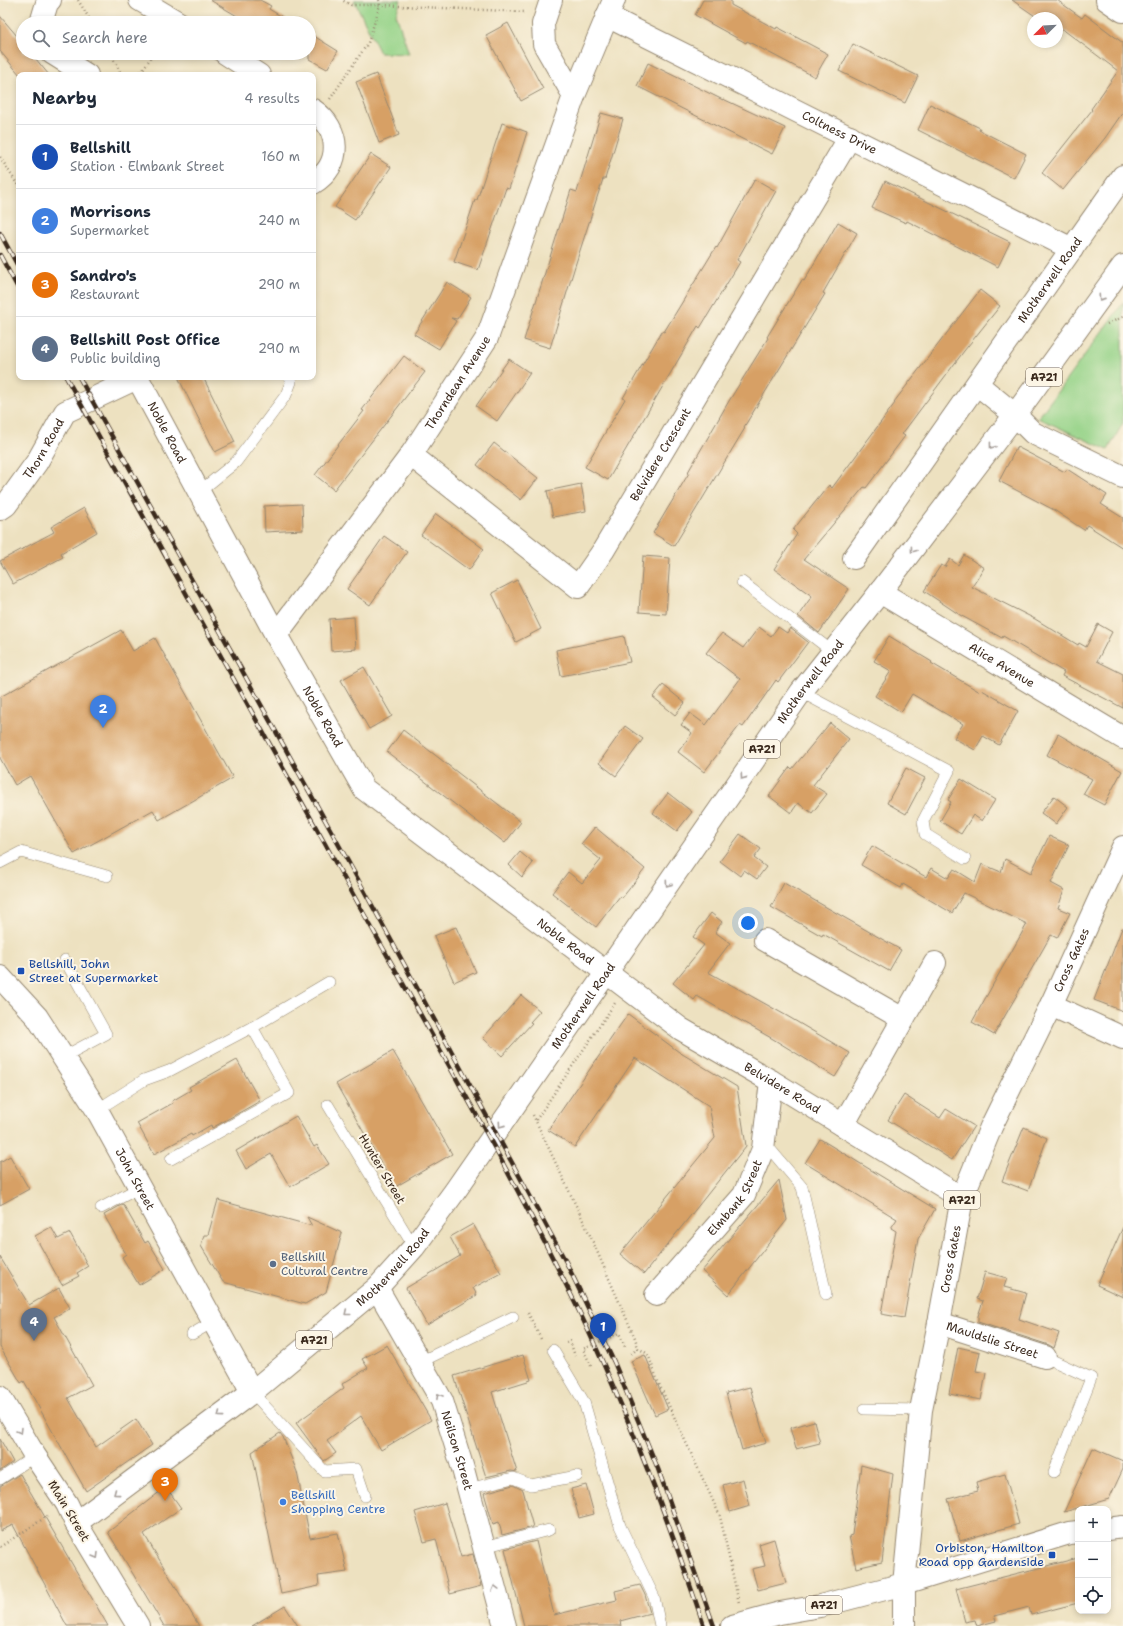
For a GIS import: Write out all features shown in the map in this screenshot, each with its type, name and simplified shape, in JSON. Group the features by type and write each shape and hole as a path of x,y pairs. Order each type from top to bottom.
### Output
{"street":[{"path":"43,16 47,3 50,0"},
{"path":"140,0 167,16"},
{"path":"551,0 543,24 544,44 574,96"},
{"path":"1107,0 1123,11"},
{"name":"Thorndean Avenue","path":"276,635 412,454 487,338 574,96 611,8"},
{"name":"Coltness Drive","path":"611,8 850,137 1072,249"},
{"path":"63,60 82,72"},
{"path":"236,60 254,72"},
{"path":"316,113 333,135 336,152 328,168 316,180"},
{"name":"Belvidere Crescent","path":"412,454 578,587 603,551 850,137"},
{"name":"Motherwell Road","path":"854,558 1123,176"},
{"name":"Motherwell Road","path":"71,1514 252,1392 377,1288 414,1247 455,1191 801,692 880,592 1015,415 1123,266"},
{"name":"Thorn Road","path":"0,509 6,505 37,462 65,412 133,380"},
{"name":"Noble Road","path":"138,380 276,635 364,790 607,973"},
{"path":"977,384 1015,415 1032,433 1123,477"},
{"name":"Alice Avenue","path":"880,592 1123,738"},
{"name":"Cross Gates","path":"904,1626 904,1584 921,1410 962,1198 991,1127 1052,1005 1123,847"},
{"path":"765,940 903,1019"},
{"path":"843,1125 935,963"},
{"name":"Belvidere Road","path":"607,973 681,1029 771,1081 962,1198"},
{"name":"John Street","path":"0,977 37,1017 97,1110 252,1392"},
{"path":"1052,1005 1123,1038"},
{"name":"Elmbank Street","path":"656,1295 744,1195 763,1149 771,1081"},
{"name":"Neilson Street","path":"377,1288 442,1402 468,1489 505,1626"},
{"name":"Mauldslie Street","path":"939,1323 1045,1357"},
{"name":"Main Street","path":"0,1397 138,1626"},
{"path":"1111,1529 1123,1527"},
{"path":"904,1584 1075,1532"},
{"name":"A721","path":"738,1624 780,1613 820,1606 904,1584"}],"lane":[{"path":"199,492 236,462 286,395 291,382 290,380"},
{"path":"742,582 833,652"},
{"path":"801,692 949,771 923,821 925,834 966,859"},
{"path":"0,863 20,852 107,876"},
{"path":"63,1057 106,1034 65,960"},
{"path":"97,1110 144,1080 169,1072 252,1027 329,982"},
{"path":"171,1159 289,1093 252,1027"},
{"name":"Hunter Street","path":"328,1105 414,1247"},
{"path":"764,1142 802,1187 826,1294"},
{"path":"101,1208 139,1188"},
{"path":"420,1362 514,1317"},
{"path":"192,1334 213,1322"},
{"path":"553,1350 584,1402 620,1526 654,1597 660,1626"},
{"path":"1045,1357 1091,1378 1054,1472"},
{"path":"252,1392 324,1471 356,1469 365,1496"},
{"path":"864,1409 921,1410"},
{"path":"0,1479 35,1456"},
{"path":"468,1489 513,1478 531,1485 577,1476"},
{"path":"484,1548 549,1530"}],"path":[{"path":"78,0 88,16"},
{"path":"342,0 350,5 532,12 544,20"},
{"path":"316,113 368,43 380,5 379,0"},
{"path":"114,60 120,72"},
{"path":"141,72 149,60"},
{"path":"0,157 16,182"},
{"path":"536,1120 625,988"},
{"path":"523,1093 589,1233 638,1348 648,1354 659,1384 720,1516 738,1624"},
{"path":"527,1311 540,1340"},
{"path":"591,1366 583,1349 619,1333 626,1349"},
{"path":"629,1356 638,1348"},
{"path":"0,1547 71,1514"}],"green space":[{"path":"354,0 401,0 396,14 409,54 380,53"},
{"path":"1123,303 1123,423 1108,450 1038,418"}],"building":[{"path":"210,0 260,0 271,6 269,9 280,16 237,16"},
{"path":"703,0 731,0 731,5 828,54 815,77 747,41 746,43 695,15"},
{"path":"1012,0 1057,0 1082,18 1085,14 1123,43 1123,112 1105,138 1063,190 1042,173 1092,110 1091,109 1118,71 1063,30 1063,12 1029,12"},
{"path":"0,16 16,35 16,60 37,60 47,72 18,72 0,51"},
{"path":"508,23 543,89 521,101 486,35"},
{"path":"316,37 338,51 327,69 311,60 316,60"},
{"path":"853,44 918,76 905,103 839,71"},
{"path":"648,63 723,100 785,128 772,154 637,86"},
{"path":"376,74 399,135 379,143 356,82"},
{"path":"930,104 980,128 979,130 1026,154 1014,178 918,130"},
{"path":"601,113 623,119 550,348 524,340 571,190 577,192"},
{"path":"502,123 527,132 509,189 506,188 478,270 454,262 475,200 477,200"},
{"path":"371,154 391,167 355,220 335,207"},
{"path":"755,179 776,191 737,260 740,262 700,328 698,326 608,480 585,467 625,399 623,398 662,331 664,332 716,247 717,248"},
{"path":"885,181 1010,242 998,267 907,221 906,223 872,208"},
{"path":"838,222 857,233 823,293 825,294 674,546 653,533 689,473 688,472 729,401 768,338 767,337 802,280 804,281"},
{"path":"447,282 471,297 457,319 451,318 456,321 439,349 414,334"},
{"path":"980,290 1000,306 964,351 902,434 905,436 866,488 864,487 804,559 849,589 819,633 798,616 812,596 774,569 797,534 793,530 829,485 832,488 895,403 894,402"},
{"path":"404,356 425,372 334,490 315,475 364,411 362,410"},
{"path":"509,359 530,373 497,421 476,406"},
{"path":"179,380 204,380 235,442 215,452"},
{"path":"494,443 538,478 521,500 477,465"},
{"path":"1017,447 1065,472 1067,469 1107,495 1101,504 1123,518 1123,548 1087,525 1084,530 1054,510 999,481"},
{"path":"581,484 586,511 553,517 547,491"},
{"path":"302,504 303,530 265,532 264,506"},
{"path":"84,508 97,532 61,553 63,557 13,584 0,561 54,532 51,527"},
{"path":"436,514 484,549 469,570 421,535"},
{"path":"384,536 407,552 370,605 347,589"},
{"path":"964,555 984,568 972,587 1035,619 1078,645 1079,643 1086,647 1098,624 1112,632 1097,661 1123,674 1123,708 1062,676 1064,672 1003,636 1002,638 960,615 924,591 941,565 945,567 950,559 958,565"},
{"path":"643,556 670,558 666,614 639,612"},
{"path":"517,580 541,629 516,642 492,593"},
{"path":"354,617 356,649 331,651 329,619"},
{"path":"759,627 771,636 778,627 787,633 790,628 808,642 778,682 776,680 743,727 740,725 704,772 678,752 692,733 681,725 690,713 706,725 740,679 706,653 722,633 743,648"},
{"path":"121,630 133,651 155,638 233,778 159,820 153,810 74,854 30,776 15,785 0,758 0,697"},
{"path":"624,636 630,662 561,676 556,650"},
{"path":"889,636 980,692 982,690 1018,711 999,745 983,736 975,750 954,738 963,724 912,694 901,712 875,696 891,671 874,661"},
{"path":"364,667 392,716 369,729 341,680"},
{"path":"663,685 685,703 675,715 653,697"},
{"path":"830,723 849,739 813,785 827,794 812,813 798,803 791,813 769,796 790,767 792,769"},
{"path":"625,726 643,739 616,776 599,763"},
{"path":"403,730 521,822 505,843 387,752"},
{"path":"1058,734 1122,771 1104,805 1083,794 1092,779 1047,755"},
{"path":"906,768 925,778 906,814 887,803"},
{"path":"961,779 995,800 982,821 973,815 961,834 940,821 951,802 948,800"},
{"path":"668,793 692,812 677,831 653,813"},
{"path":"1054,796 1068,807 1056,824 1041,813"},
{"path":"595,827 645,869 622,898 620,896 596,927 552,893 568,872 582,883 601,860 581,844"},
{"path":"740,834 761,849 754,858 766,867 757,879 744,870 740,876 720,861"},
{"path":"1049,836 1069,845 1051,883 1064,890 1058,908 1070,913 1057,938 1051,935 994,1035 972,1022 1027,924 964,893 952,913 903,884 901,888 861,865 872,846 926,877 931,868 948,878 954,869 975,882 982,864 1001,872 1005,859 1031,873"},
{"path":"520,852 533,863 522,877 509,865"},
{"path":"784,883 901,950 889,971 771,907"},
{"path":"711,913 722,922 715,932 730,943 708,972 850,1053 835,1077 773,1039 697,996 694,1000 673,983 704,945 693,937"},
{"path":"456,927 476,972 454,982 434,936"},
{"path":"1123,928 1123,1011 1094,1000"},
{"path":"521,995 540,1011 530,1022 532,1023 502,1056 483,1038"},
{"path":"628,1014 679,1052 737,1087 746,1146 644,1274 620,1254 715,1138 709,1106 635,1058 575,1147 548,1130"},
{"path":"393,1051 452,1154 395,1187 336,1084"},
{"path":"237,1060 260,1101 212,1128 211,1125 154,1154 137,1123 173,1103 172,1101 191,1090 189,1087"},
{"path":"904,1095 940,1118 946,1109 974,1126 952,1160 888,1120"},
{"path":"296,1116 314,1147 317,1145 329,1164 290,1187 271,1154 246,1169 236,1151"},
{"path":"1024,1127 1047,1138 1028,1191 1002,1181"},
{"path":"820,1139 935,1209 918,1239 904,1318 881,1314 896,1231 891,1228 897,1219 805,1163"},
{"path":"10,1156 29,1189 0,1205 0,1162"},
{"path":"779,1180 787,1220 728,1295 702,1271"},
{"name":"Bellshill Cultural Centre","path":"218,1200 312,1226 307,1217 342,1233 326,1292 305,1304 223,1282 201,1246 204,1235 208,1235"},
{"path":"123,1204 145,1243 148,1241 165,1269 139,1285 122,1257 126,1254 104,1215"},
{"path":"473,1224 501,1273 473,1288 477,1295 427,1325 406,1288 460,1256 450,1237"},
{"path":"51,1227 58,1239 70,1233 88,1266 77,1273 79,1276 62,1285 35,1236"},
{"path":"1123,1227 1123,1297 1097,1285"},
{"path":"0,1257 29,1305 59,1288 70,1308 54,1317 92,1385 68,1398 96,1447 136,1419 152,1445 86,1491 24,1381 21,1383 0,1347"},
{"path":"985,1272 1007,1278 1004,1287 1026,1293 1019,1319 1059,1333 1054,1348 1049,1345 978,1322 978,1316 983,1301 977,1299"},
{"path":"387,1345 431,1420 381,1450 361,1416 327,1441 336,1453 324,1461 296,1423 344,1388 342,1384 368,1368 362,1359"},
{"path":"958,1347 980,1352 976,1371 986,1373 981,1400 949,1394"},
{"path":"523,1355 531,1380 492,1392 517,1472 511,1471 486,1477 454,1376"},
{"path":"645,1355 668,1409 655,1415 631,1361"},
{"path":"750,1387 766,1443 742,1450 726,1393"},
{"path":"814,1421 820,1443 796,1449 790,1428"},
{"name":"Bellshill Shopping Centre","path":"280,1433 297,1472 310,1538 338,1533 347,1572 318,1576 319,1586 281,1594 252,1452"},
{"path":"0,1439 13,1462 0,1471"},
{"path":"1093,1448 1123,1461 1123,1469 1109,1499 1085,1506 1075,1506 1075,1509 1064,1512"},
{"path":"861,1465 893,1474 882,1562 856,1568 849,1536 852,1535"},
{"path":"20,1474 108,1626 67,1626 13,1525 0,1531 0,1486"},
{"path":"1005,1474 1019,1524 960,1541 948,1499 978,1491 976,1482"},
{"path":"743,1479 750,1506 730,1512 723,1485"},
{"path":"513,1485 523,1490 533,1527 502,1535 499,1522 493,1524 484,1493"},
{"path":"586,1485 594,1514 579,1518 571,1489"},
{"path":"166,1487 181,1508 144,1534 199,1626 164,1626 108,1532"},
{"path":"445,1503 461,1557 473,1554 481,1586 450,1594 436,1539 424,1542 415,1512"},
{"path":"774,1539 786,1583 758,1590 752,1569 765,1566 759,1544"},
{"path":"536,1541 554,1615 617,1600 615,1591 640,1585 645,1595 650,1613 620,1621 621,1626 524,1626 505,1549"},
{"path":"1075,1559 1075,1604 1031,1615 1029,1607 994,1616 996,1621 977,1626 975,1620 965,1622 956,1589"},
{"path":"285,1606 298,1626 252,1626"}],"railway":[{"path":"0,233 16,262"},
{"path":"0,255 16,284"},
{"path":"68,380 469,1102 553,1258 597,1349 631,1427 662,1506 704,1626"},
{"path":"81,380 360,883 566,1262 614,1362 658,1469 714,1626"}],"place":[{"name":"Morrisons","path":"103,728"},
{"name":"Bellshill, John Street at Supermarket","path":"21,971"},
{"name":"Bellshill Cultural Centre","path":"273,1264"},
{"name":"Bellshill Post Office","path":"34,1341"},
{"name":"Bellshill","path":"603,1346"},
{"name":"Sandro's","path":"165,1501"},
{"name":"Bellshill Shopping Centre","path":"283,1502"},
{"name":"Orbiston, Hamilton Road opp Gardenside","path":"1052,1555"}]}
